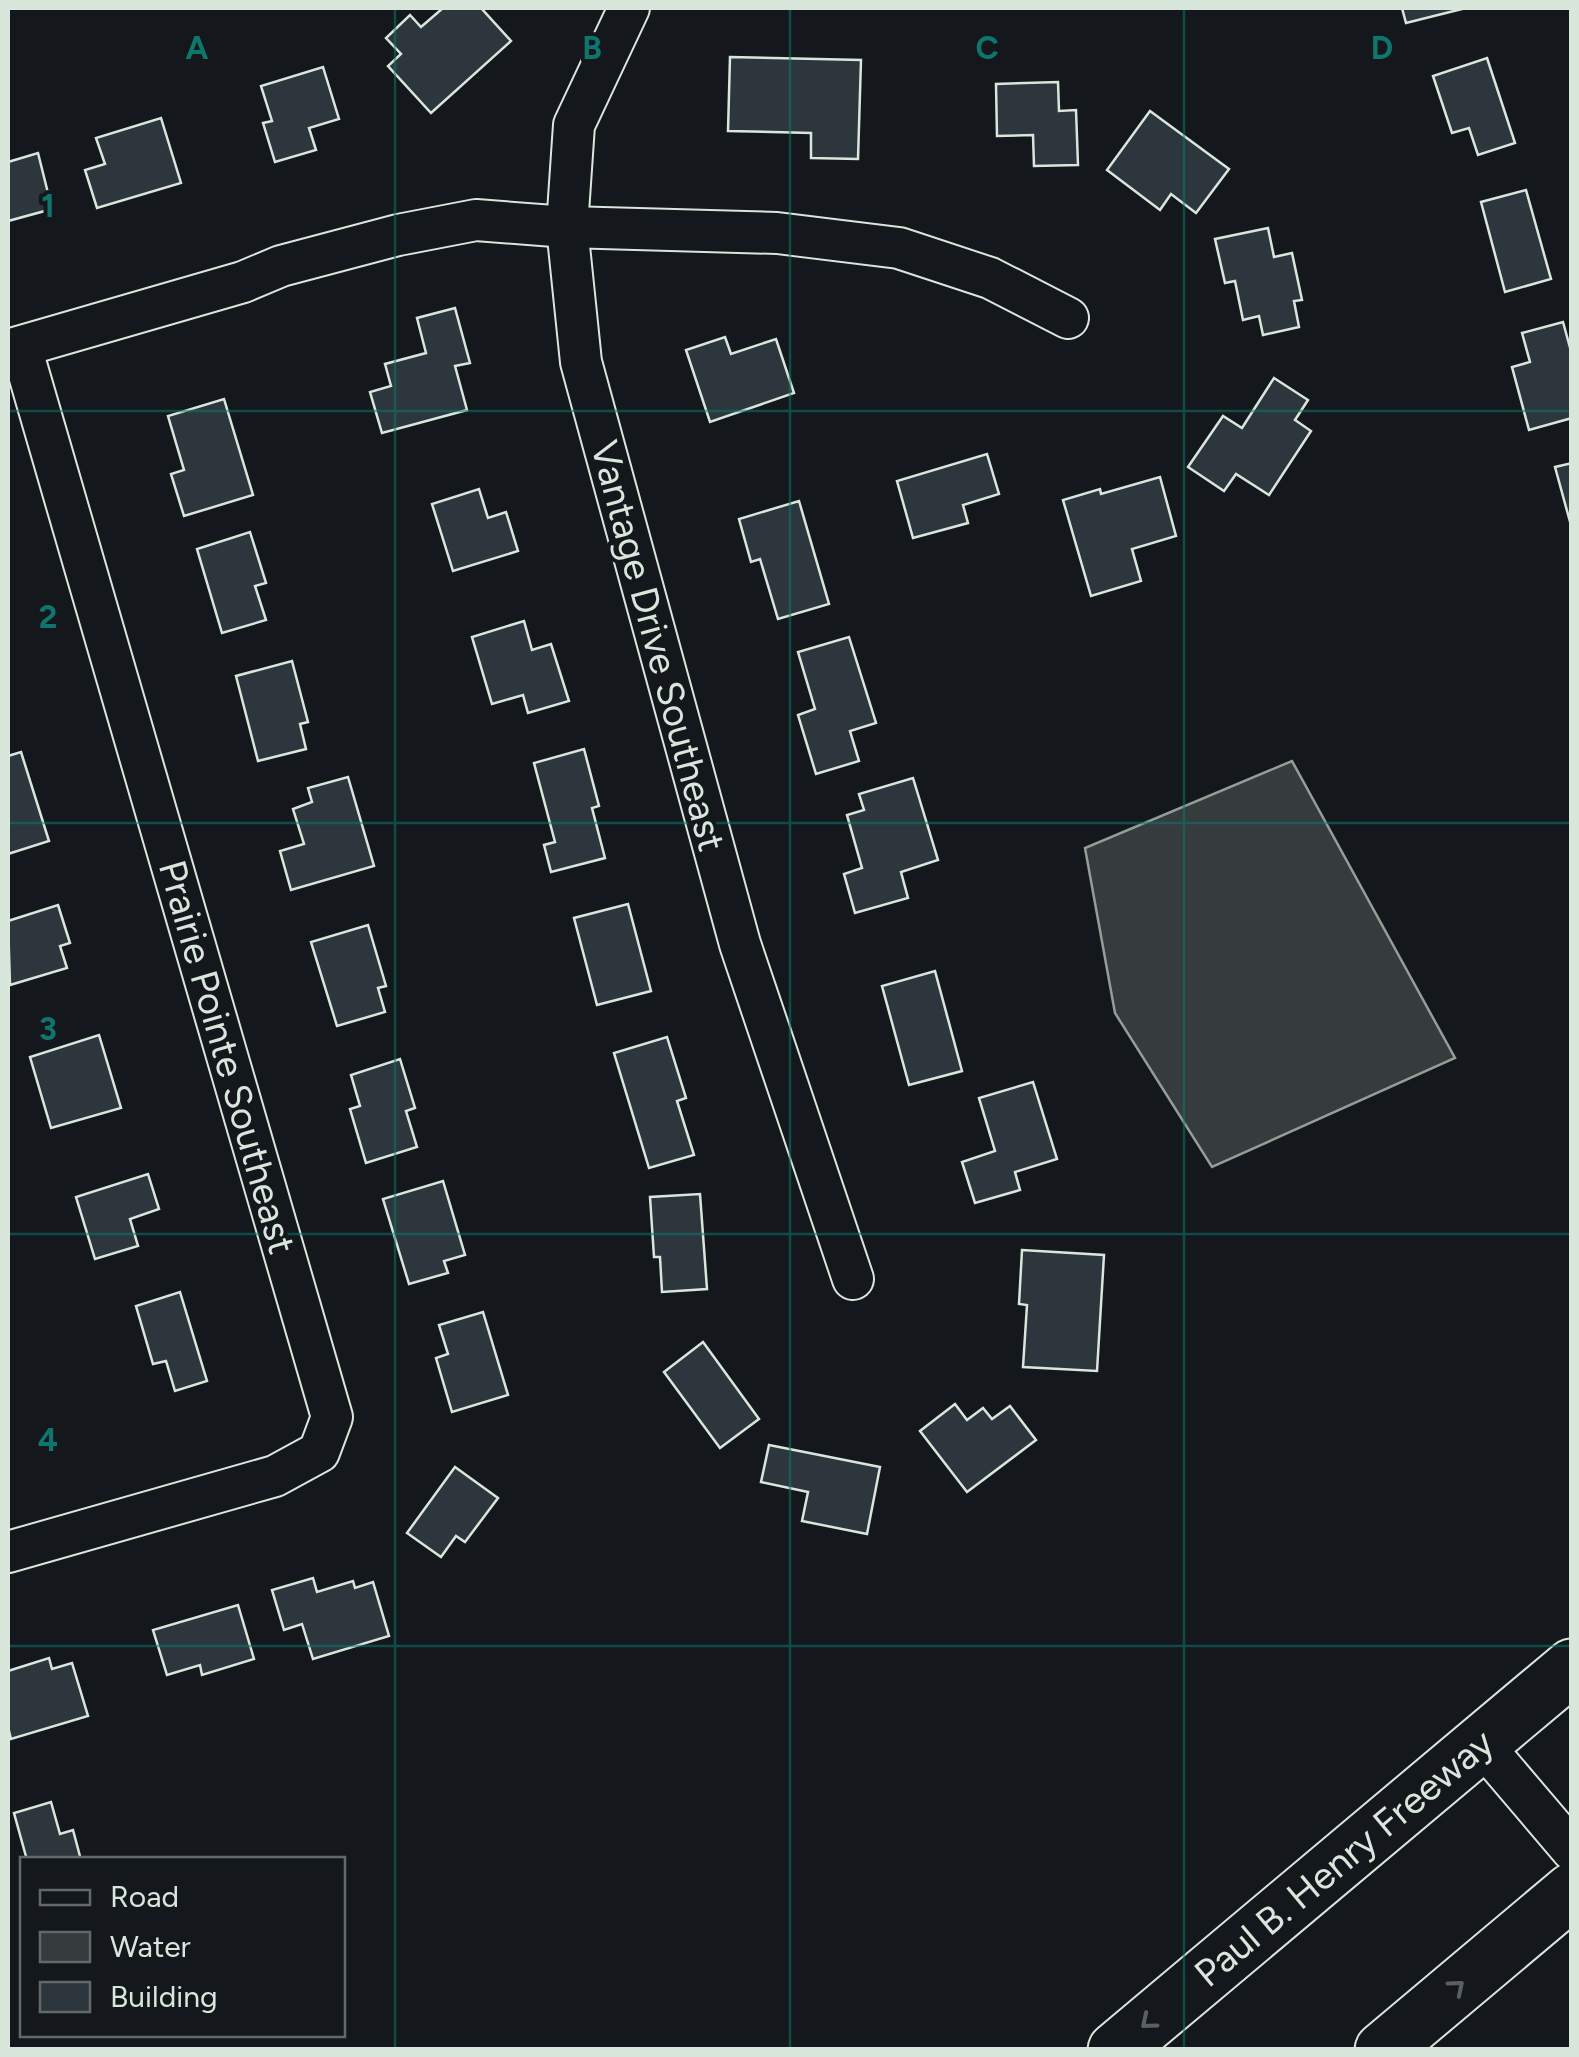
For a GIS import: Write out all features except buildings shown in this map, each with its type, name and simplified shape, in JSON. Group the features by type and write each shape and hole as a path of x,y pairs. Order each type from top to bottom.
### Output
{"highway":[{"name":"Paul B. Henry Freeway","path":"1116,2050 1572,1667"},
{"path":"1382,2050 1572,1891"}],"street":[{"name":"Vantage Drive Southeast","path":"629,8 574,125 567,227 581,362 740,944 853,1279"},
{"path":"14,349 243,282 281,266 398,235 476,220 567,227 777,233 899,248 990,278 1068,318"},
{"name":"Prairie Pointe Southeast","path":"8,1552 275,1476 319,1452 332,1417 14,349"},
{"path":"1481,1743 1572,1850"}],"water":[{"path":"1292,761 1455,1058 1212,1167 1115,1013 1085,848"}]}
